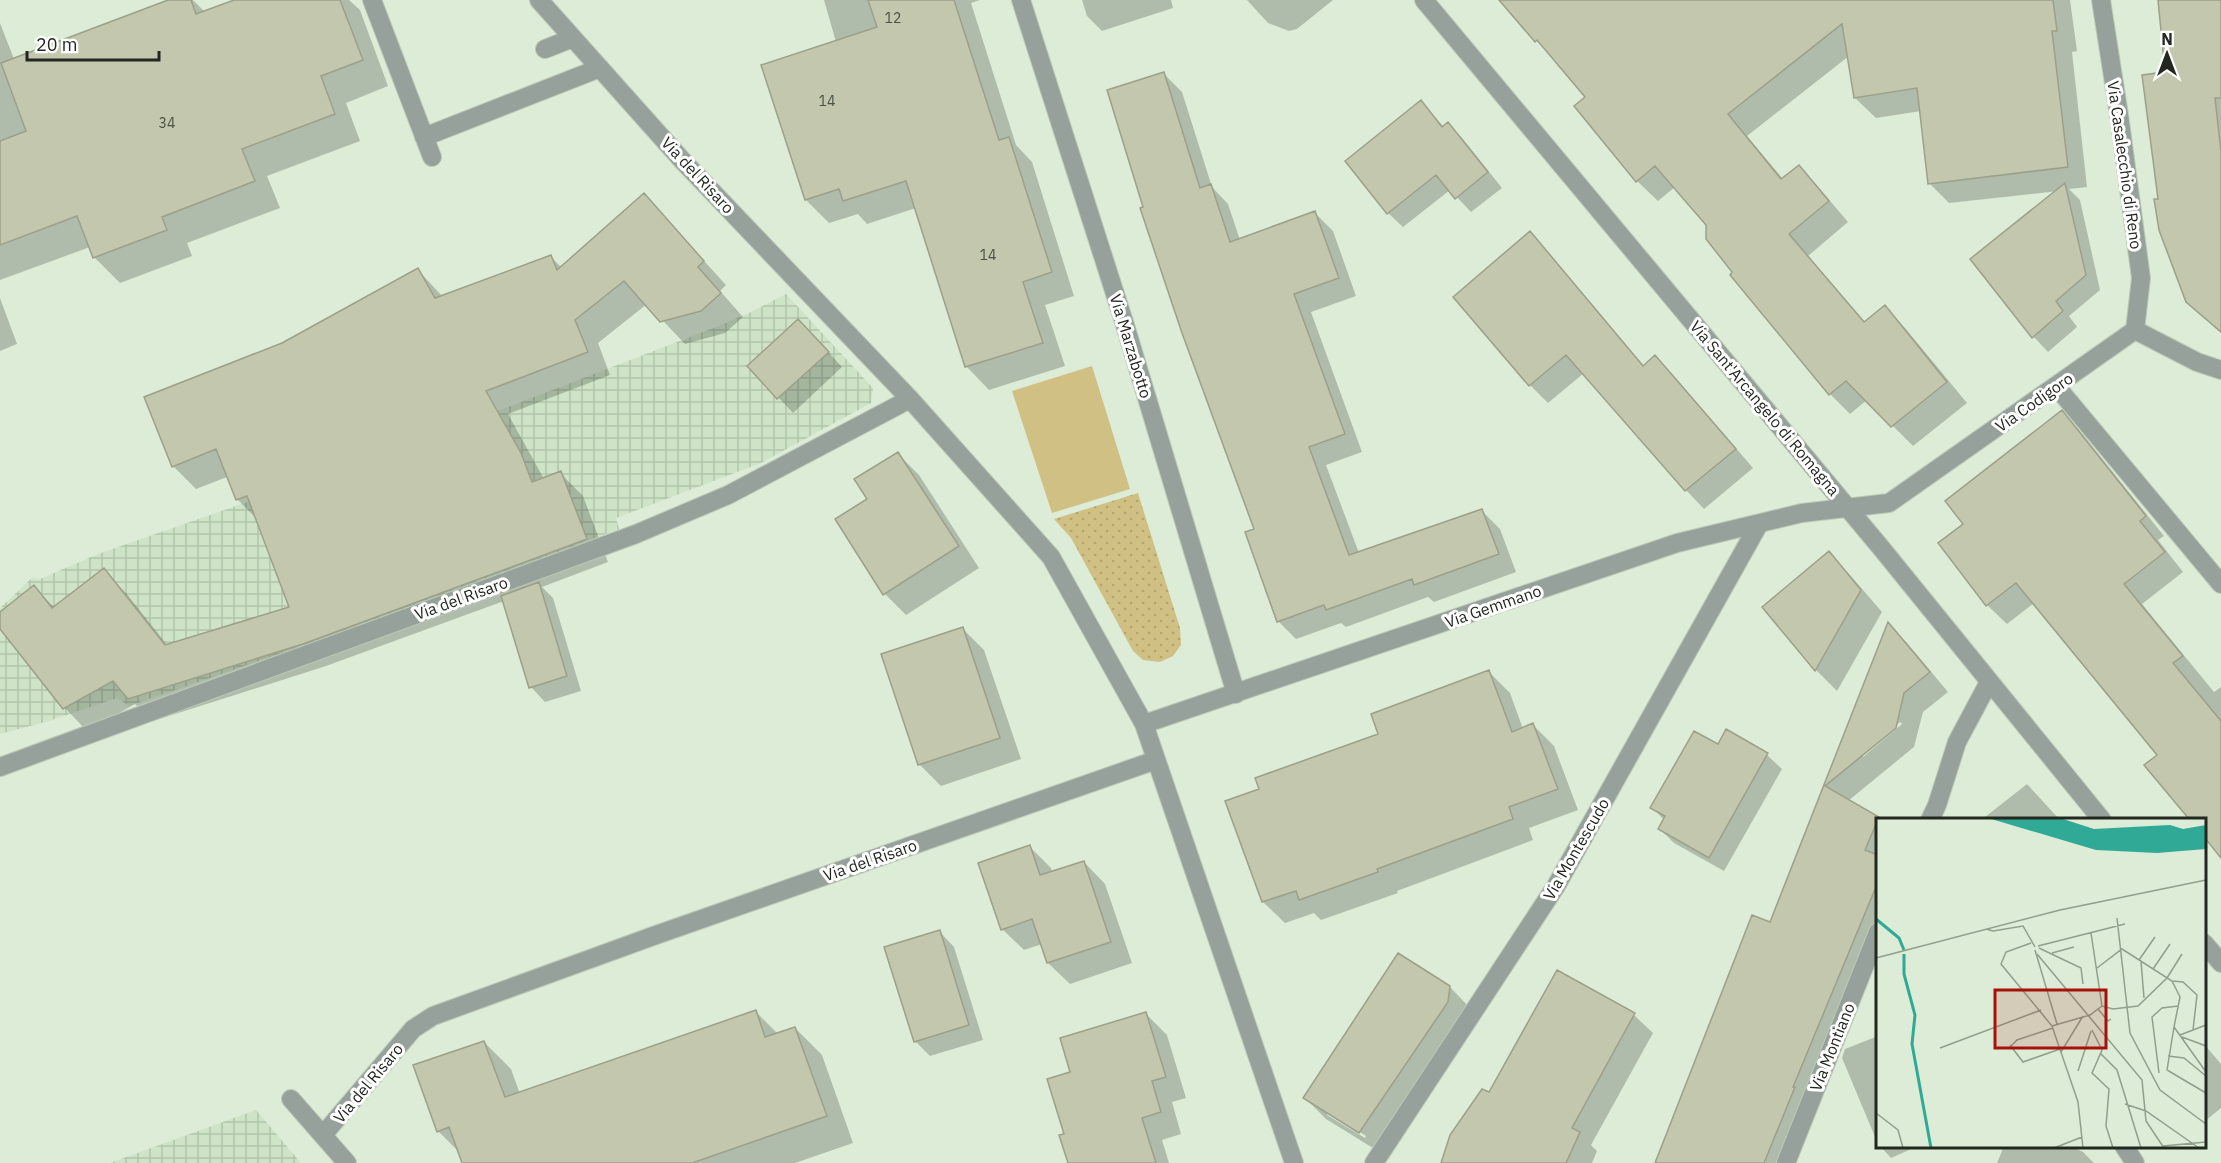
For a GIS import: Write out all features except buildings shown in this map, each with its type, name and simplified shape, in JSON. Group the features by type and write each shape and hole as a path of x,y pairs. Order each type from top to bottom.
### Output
{"street":[{"path":"372,0 432,157"},
{"name":"Via del Risaro","path":"539,0 681,159 910,399 1051,557 1144,724 1294,1163"},
{"name":"Via Marzabotto","path":"1021,0 1125,325 1236,694"},
{"name":"Via Sant'Arcangelo di Romagna","path":"1424,0 1847,507 2101,818"},
{"name":"Via Casalecchio di Reno","path":"2101,0 2141,278 2135,330"},
{"path":"545,49 573,38"},
{"path":"424,136 600,68"},
{"path":"2135,330 2197,362 2221,370"},
{"name":"Via Codigoro","path":"1847,507 1889,503 2135,330"},
{"path":"2056,386 2221,584"},
{"name":"Via del Risaro","path":"0,767 636,534 728,495 910,399"},
{"name":"Via Gemmano","path":"1144,724 1677,543 1802,513 1847,507"},
{"name":"Via Montescudo","path":"1374,1163 1556,886 1759,524"},
{"path":"1935,815 1957,742 1989,682"},
{"name":"Via del Risaro","path":"323,1135 413,1029 433,1016 656,935 1156,760"},
{"name":"Via Montiano","path":"1786,1163 1876,937"},
{"path":"2206,944 2221,963"},
{"name":"Via del Risaro","path":"291,1099 347,1163"},
{"path":"2125,1148 2135,1163"}],"shaded area":[{"path":"786,294 873,388 871,403 761,463 616,518 619,529 313,642 129,706 117,698 49,721 0,734 0,608 32,578 40,579 98,554 388,453 716,327"},
{"path":"1092,366 1130,489 1052,513 1012,391"},
{"path":"1138,493 1180,628 1181,645 1173,656 1160,662 1143,660 1133,651 1071,538 1054,519"},
{"path":"256,1110 301,1163 110,1163"}]}
